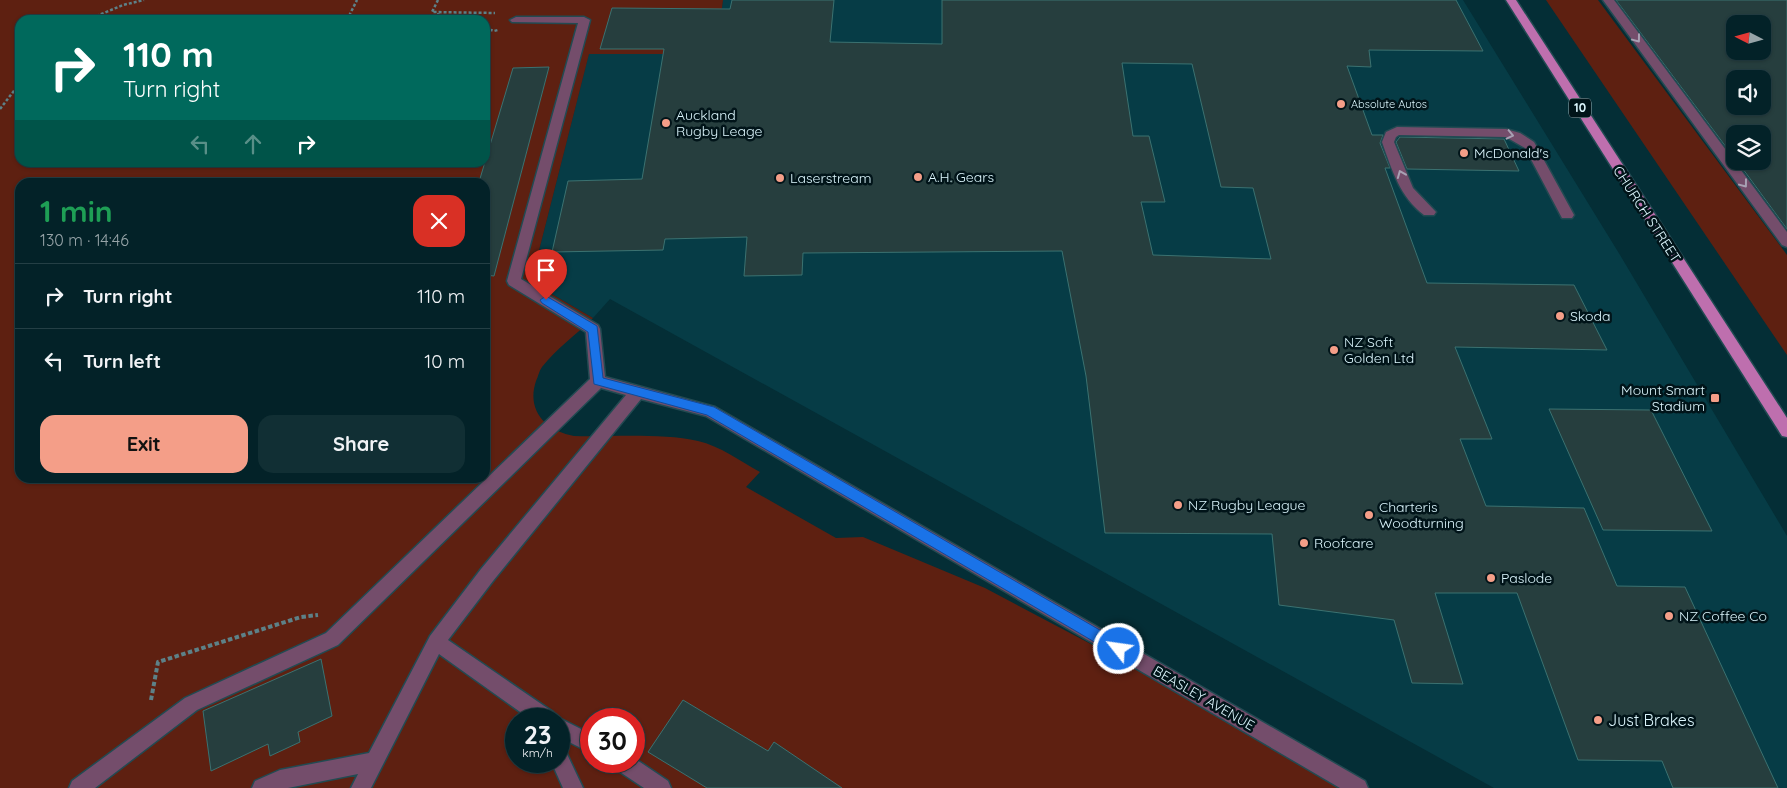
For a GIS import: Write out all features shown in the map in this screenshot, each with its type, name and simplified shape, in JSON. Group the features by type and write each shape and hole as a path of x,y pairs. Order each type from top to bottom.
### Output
{"main road":[{"name":"CHURCH STREET","path":"1511,0 1786,434"}],"street":[{"path":"1608,0 1787,242"},
{"path":"79,788 191,704 332,639 598,381 593,330 514,281 584,20 516,20"},
{"path":"1429,212 1417,205 1410,196 1388,142 1390,135 1397,131 1506,133 1516,136 1530,145 1567,215"},
{"name":"BEASLEY AVENUE","path":"598,381 710,411 1358,788"},
{"path":"361,788 436,642 487,574 638,391"},
{"path":"436,642 527,708"},
{"path":"262,788 280,780 375,761"},
{"path":"566,773 573,788"},
{"path":"639,773 661,788"}],"path":[{"path":"99,15 123,5 144,0"},
{"path":"349,15 356,0"},
{"path":"432,12 438,0"},
{"path":"432,12 497,13"},
{"path":"432,12 441,15"},
{"path":"0,109 15,90"},
{"path":"150,703 158,662 302,617 334,612 350,622"}],"shaded area":[{"path":"0,0 723,0 716,54 589,54 531,282 593,318 554,354 541,369 536,381 534,402 541,418 555,430 574,436 669,437 698,441 714,446 760,472 746,487 836,538 863,537 985,588 1159,680 1353,788 0,788"},
{"path":"723,0 1463,0 1620,255 1787,536 1787,788 1494,788 610,299 593,318 531,282 589,53 715,54"},
{"path":"1546,0 1598,0 1787,255 1787,355"}],"building":[{"path":"732,0 834,0 830,42 942,44 942,0 1456,0 1483,51 1369,50 1371,67 1347,66 1372,135 1383,135 1380,143 1390,168 1385,168 1427,283 1574,285 1607,350 1455,347 1492,439 1460,439 1486,506 1584,508 1617,586 1685,587 1778,788 1673,788 1662,761 1578,760 1517,593 1435,593 1463,684 1412,683 1394,620 1279,605 1272,534 1105,533 1086,376 1062,251 803,253 802,275 744,276 747,237 665,239 663,250 552,252 568,181 642,179 664,49 600,49 612,8 730,9","holes":["1122,63 1192,64 1221,187 1253,188 1271,259 1153,255 1141,202 1165,202 1149,136 1133,136"]},
{"path":"1616,0 1787,0 1787,229 1744,170 1771,170 1771,125 1726,125 1726,147"},
{"path":"549,67 494,276 490,276 490,178 480,178 483,167 490,167 490,145 513,68"},
{"name":"McDonald's","path":"1400,137 1504,139 1519,171 1407,169 1396,142"},
{"path":"1549,409 1651,410 1712,531 1603,530"},
{"path":"321,659 332,716 298,732 300,742 270,756 268,744 211,771 203,711"},
{"path":"683,700 768,751 774,742 842,788 707,788 648,752"}],"place":[{"name":"Absolute Autos","path":"1341,104"},
{"name":"Auckland Rugby Leage","path":"666,123"},
{"name":"McDonald's","path":"1464,153"},
{"name":"A.H. Gears","path":"918,177"},
{"name":"Laserstream","path":"780,178"},
{"name":"Skoda","path":"1560,316"},
{"name":"NZ Soft Golden Ltd","path":"1334,350"},
{"name":"Mount Smart Stadium","path":"1715,398"},
{"name":"NZ Rugby League","path":"1178,505"},
{"name":"Charteris Woodturning","path":"1369,515"},
{"name":"Roofcare","path":"1304,543"},
{"name":"Paslode","path":"1491,578"},
{"name":"NZ Coffee Co","path":"1669,616"},
{"name":"Just Brakes","path":"1598,720"}],"route":[{"path":"546,300 593,330 598,381 710,411 1119,649"}]}
